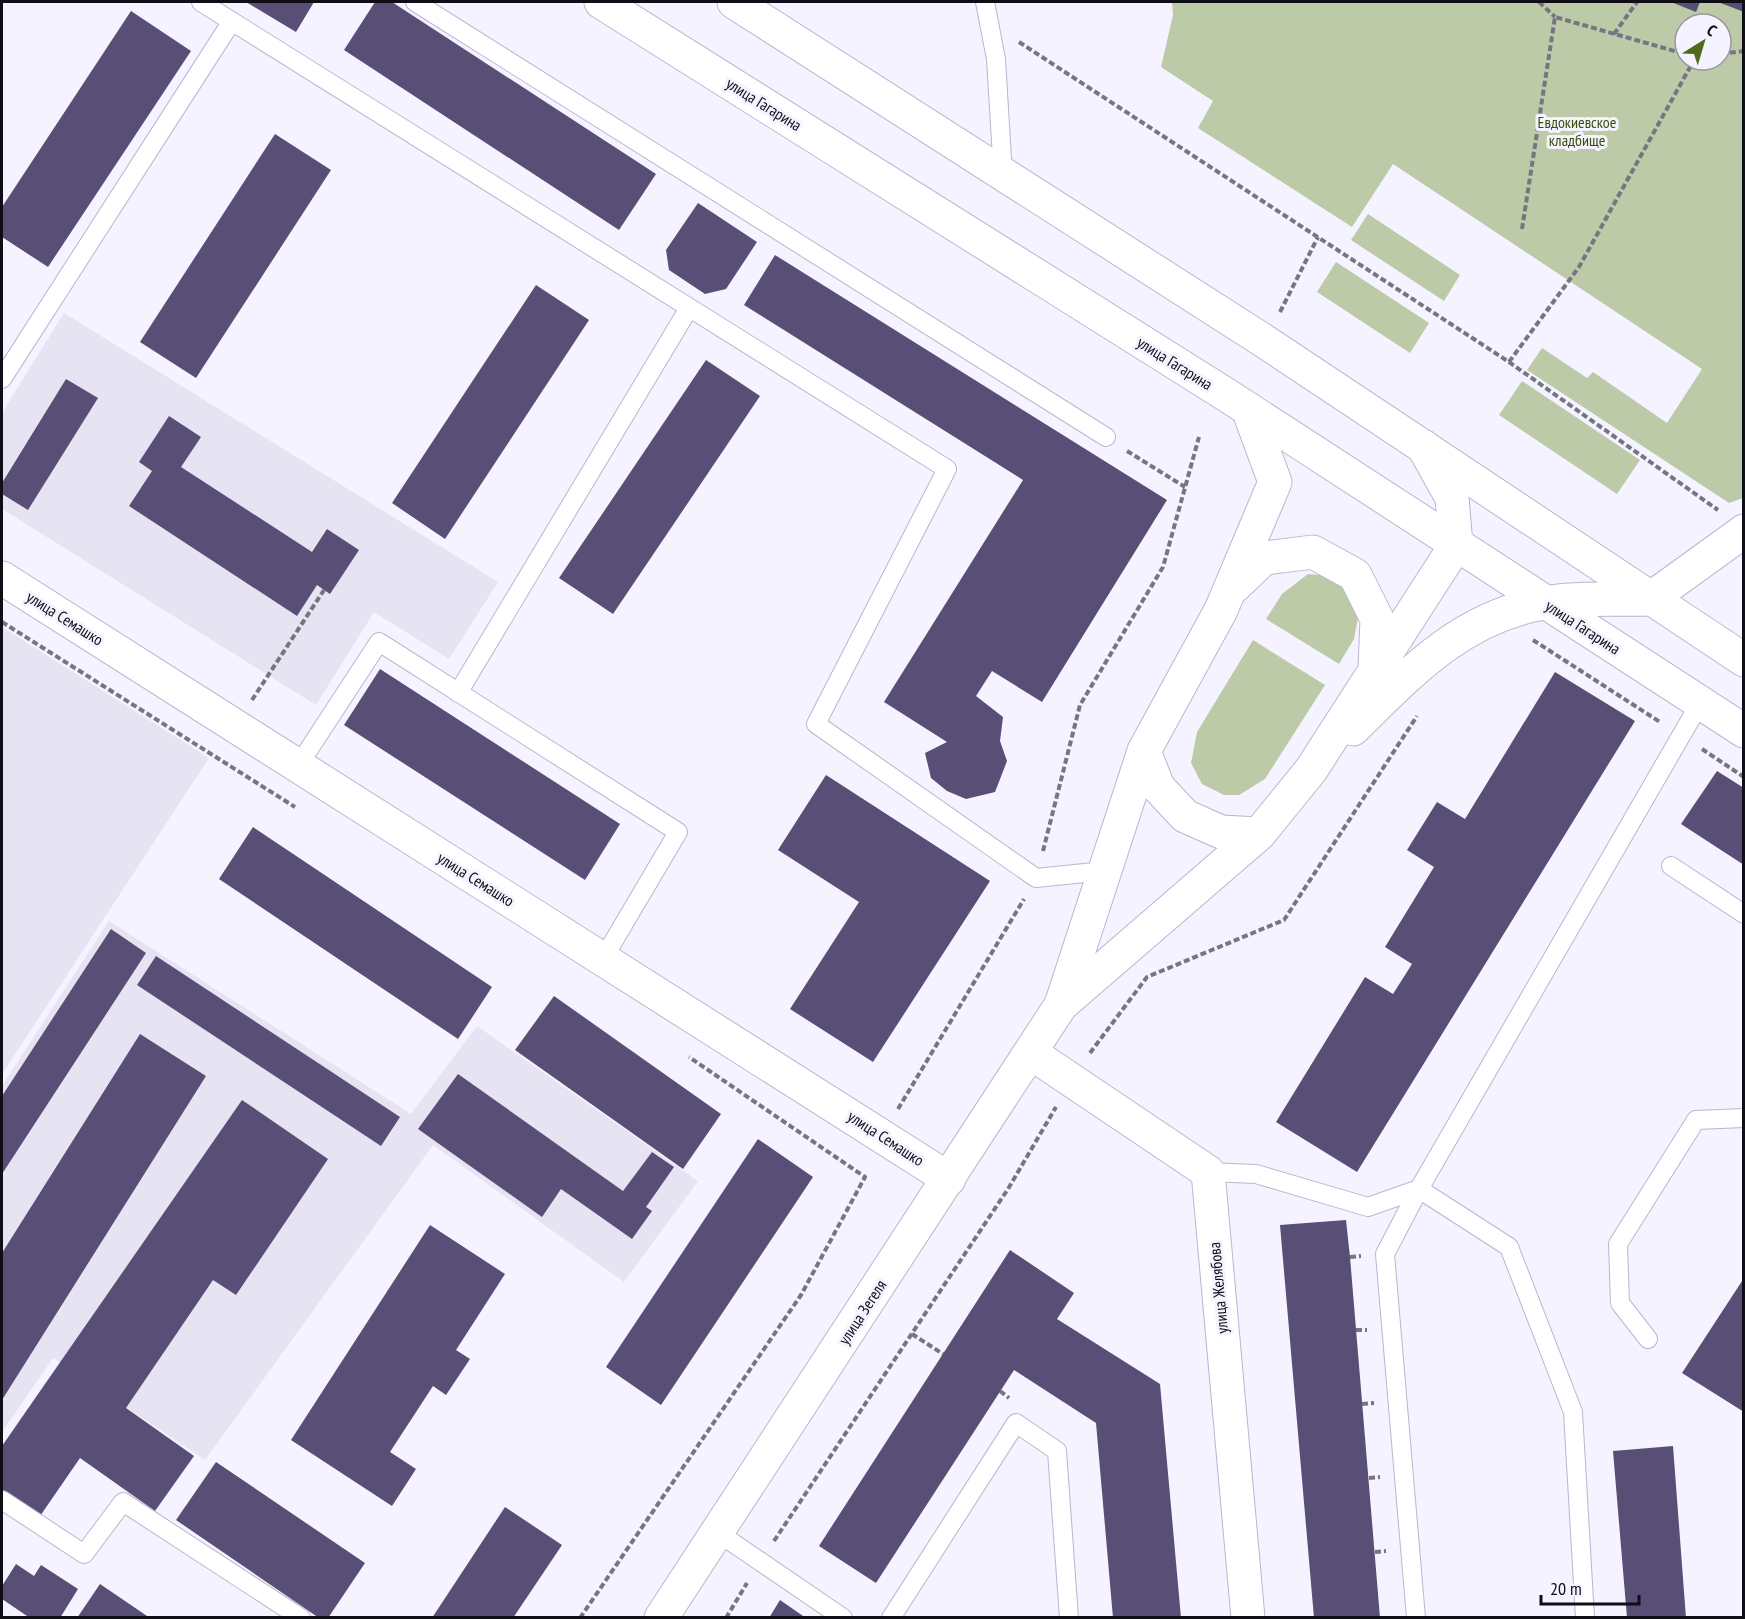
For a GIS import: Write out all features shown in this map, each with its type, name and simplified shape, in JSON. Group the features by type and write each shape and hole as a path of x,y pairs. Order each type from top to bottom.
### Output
{"main road":[{"name":"улица Гагарина","path":"602,2 1248,409 1743,731"},
{"path":"734,2 1423,446 1743,660"},
{"path":"1061,1005 1144,751 1230,591 1275,482 1248,409"},
{"path":"1061,1005 1259,834 1311,770 1456,545 1452,498 1423,446"},
{"path":"1311,770 1432,653 1495,615 1545,603 1650,599 1734,523"},
{"path":"1230,591 1264,558 1312,552 1355,575 1377,619 1375,671"},
{"name":"улица Семашко","path":"2,578 950,1179"},
{"path":"1144,751 1158,787 1185,816 1221,832 1259,834"},
{"name":"улица Зегеля","path":"661,1617 950,1179 1061,1005"},
{"path":"1031,1053 1208,1172"},
{"name":"улица Желябова","path":"1208,1172 1248,1617"}],"lane":[{"path":"201,2 946,470 816,724 1036,878 1104,871"},
{"path":"416,2 1106,437"},
{"path":"985,2 996,59 1004,175"},
{"path":"2,379 232,21"},
{"path":"458,693 689,308"},
{"path":"298,766 379,642 678,832 603,959"},
{"path":"1416,1617 1385,1254 1419,1189 1700,703"},
{"path":"1671,866 1743,914"},
{"path":"1648,1339 1620,1303 1618,1244 1696,1120 1743,1118"},
{"path":"1208,1172 1256,1174 1368,1207 1419,1189"},
{"path":"1419,1189 1509,1247 1569,1401 1573,1412 1585,1617"},
{"path":"891,1617 1016,1423 1057,1451 1069,1617"},
{"path":"2,1500 84,1554 123,1502 301,1617"},
{"path":"717,1532 843,1617"}],"path":[{"path":"1539,2 1555,17 1673,51"},
{"path":"1614,34 1636,2"},
{"path":"1522,230 1555,17"},
{"path":"988,22 1509,362 1734,523"},
{"path":"1509,362 1579,267 1687,72"},
{"path":"1279,314 1318,237"},
{"path":"1106,437 1185,487"},
{"path":"1163,567 1198,437"},
{"path":"235,726 324,590"},
{"path":"2,622 304,812"},
{"path":"1532,639 1743,777"},
{"path":"726,1617 1008,1189 1072,1080 1147,977 1284,920 1420,712"},
{"path":"580,1617 801,1295 865,1177 685,1054"},
{"path":"912,1334 943,1354"}],"shaded area":[{"path":"64,313 498,582 449,659 374,612 316,705 2,509 2,413"},
{"path":"2,627 209,758 2,1074"},
{"path":"109,921 411,1114 477,1026 698,1181 624,1282 433,1145 205,1460 53,1358 2,1432 2,1086"}],"green space":[{"name":"Евдокиевское кладбище","path":"1172,2 1743,2 1743,498 1729,503 1527,370 1542,348 1587,378 1593,372 1667,423 1702,369 1393,164 1352,227 1198,128 1213,101 1161,67 1173,15"},
{"path":"1368,214 1460,275 1444,301 1351,240"},
{"path":"1336,262 1429,323 1410,353 1317,292"},
{"path":"1522,381 1640,460 1617,494 1499,415"},
{"path":"1308,574 1333,576 1360,607 1354,639 1339,664 1266,619 1282,594"},
{"path":"1253,640 1325,685 1265,779 1239,795 1224,795 1202,784 1191,763 1197,732"}],"building":[{"path":"246,2 314,2 296,32"},
{"path":"375,2 392,2 656,174 619,230 344,50"},
{"path":"1671,2 1700,2 1696,12"},
{"path":"1718,2 1744,2 1744,12"},
{"path":"131,11 191,51 48,267 2,237 2,207"},
{"path":"275,134 331,170 196,378 140,342"},
{"path":"698,203 757,242 726,289 705,294 669,270 666,250"},
{"path":"775,255 1167,500 1042,702 992,671 976,696 1003,717 1000,741 1007,761 995,792 966,799 947,791 931,778 925,753 947,742 884,702 1023,480 744,305"},
{"path":"536,285 589,320 445,539 392,503"},
{"path":"706,360 760,396 613,614 559,578"},
{"path":"66,379 98,398 28,510 2,494 2,483"},
{"path":"169,416 201,437 181,467 312,552 327,529 359,550 330,594 317,585 297,616 129,506 152,471 139,462"},
{"path":"380,669 620,824 585,880 344,725"},
{"path":"1555,672 1635,721 1357,1172 1276,1122 1365,977 1393,994 1412,964 1385,947 1434,867 1407,850 1437,802 1465,819"},
{"path":"1717,771 1744,788 1744,865 1681,824"},
{"path":"826,775 990,881 873,1062 790,1009 859,902 778,850"},
{"path":"253,827 492,987 458,1039 219,879"},
{"path":"111,929 146,953 2,1174 2,1096"},
{"path":"156,956 400,1117 381,1146 137,985"},
{"path":"554,996 721,1114 683,1169 515,1050"},
{"path":"140,1034 206,1076 2,1400 2,1253"},
{"path":"458,1074 623,1191 652,1152 674,1167 646,1207 652,1211 632,1239 561,1189 542,1217 418,1129"},
{"path":"242,1100 328,1159 236,1295 213,1280 126,1408 194,1456 155,1511 80,1458 38,1519 2,1494 2,1446"},
{"path":"758,1139 813,1177 661,1405 606,1367"},
{"path":"1346,1220 1380,1618 1314,1618 1280,1225"},
{"path":"430,1225 505,1274 456,1350 470,1359 446,1395 433,1386 390,1452 416,1469 392,1506 291,1440"},
{"path":"1010,1250 1074,1293 1057,1319 1160,1384 1181,1618 1113,1618 1096,1423 1014,1370 876,1583 819,1546"},
{"path":"1744,1278 1744,1412 1682,1373"},
{"path":"1673,1446 1686,1618 1627,1618 1613,1451"},
{"path":"216,1462 365,1563 328,1618 319,1618 176,1520"},
{"path":"505,1507 562,1545 513,1618 432,1618"},
{"path":"16,1564 34,1576 41,1565 78,1589 60,1618 30,1618 2,1599 2,1586"},
{"path":"100,1584 150,1618 77,1618"},
{"path":"780,1600 806,1618 769,1618"}]}
